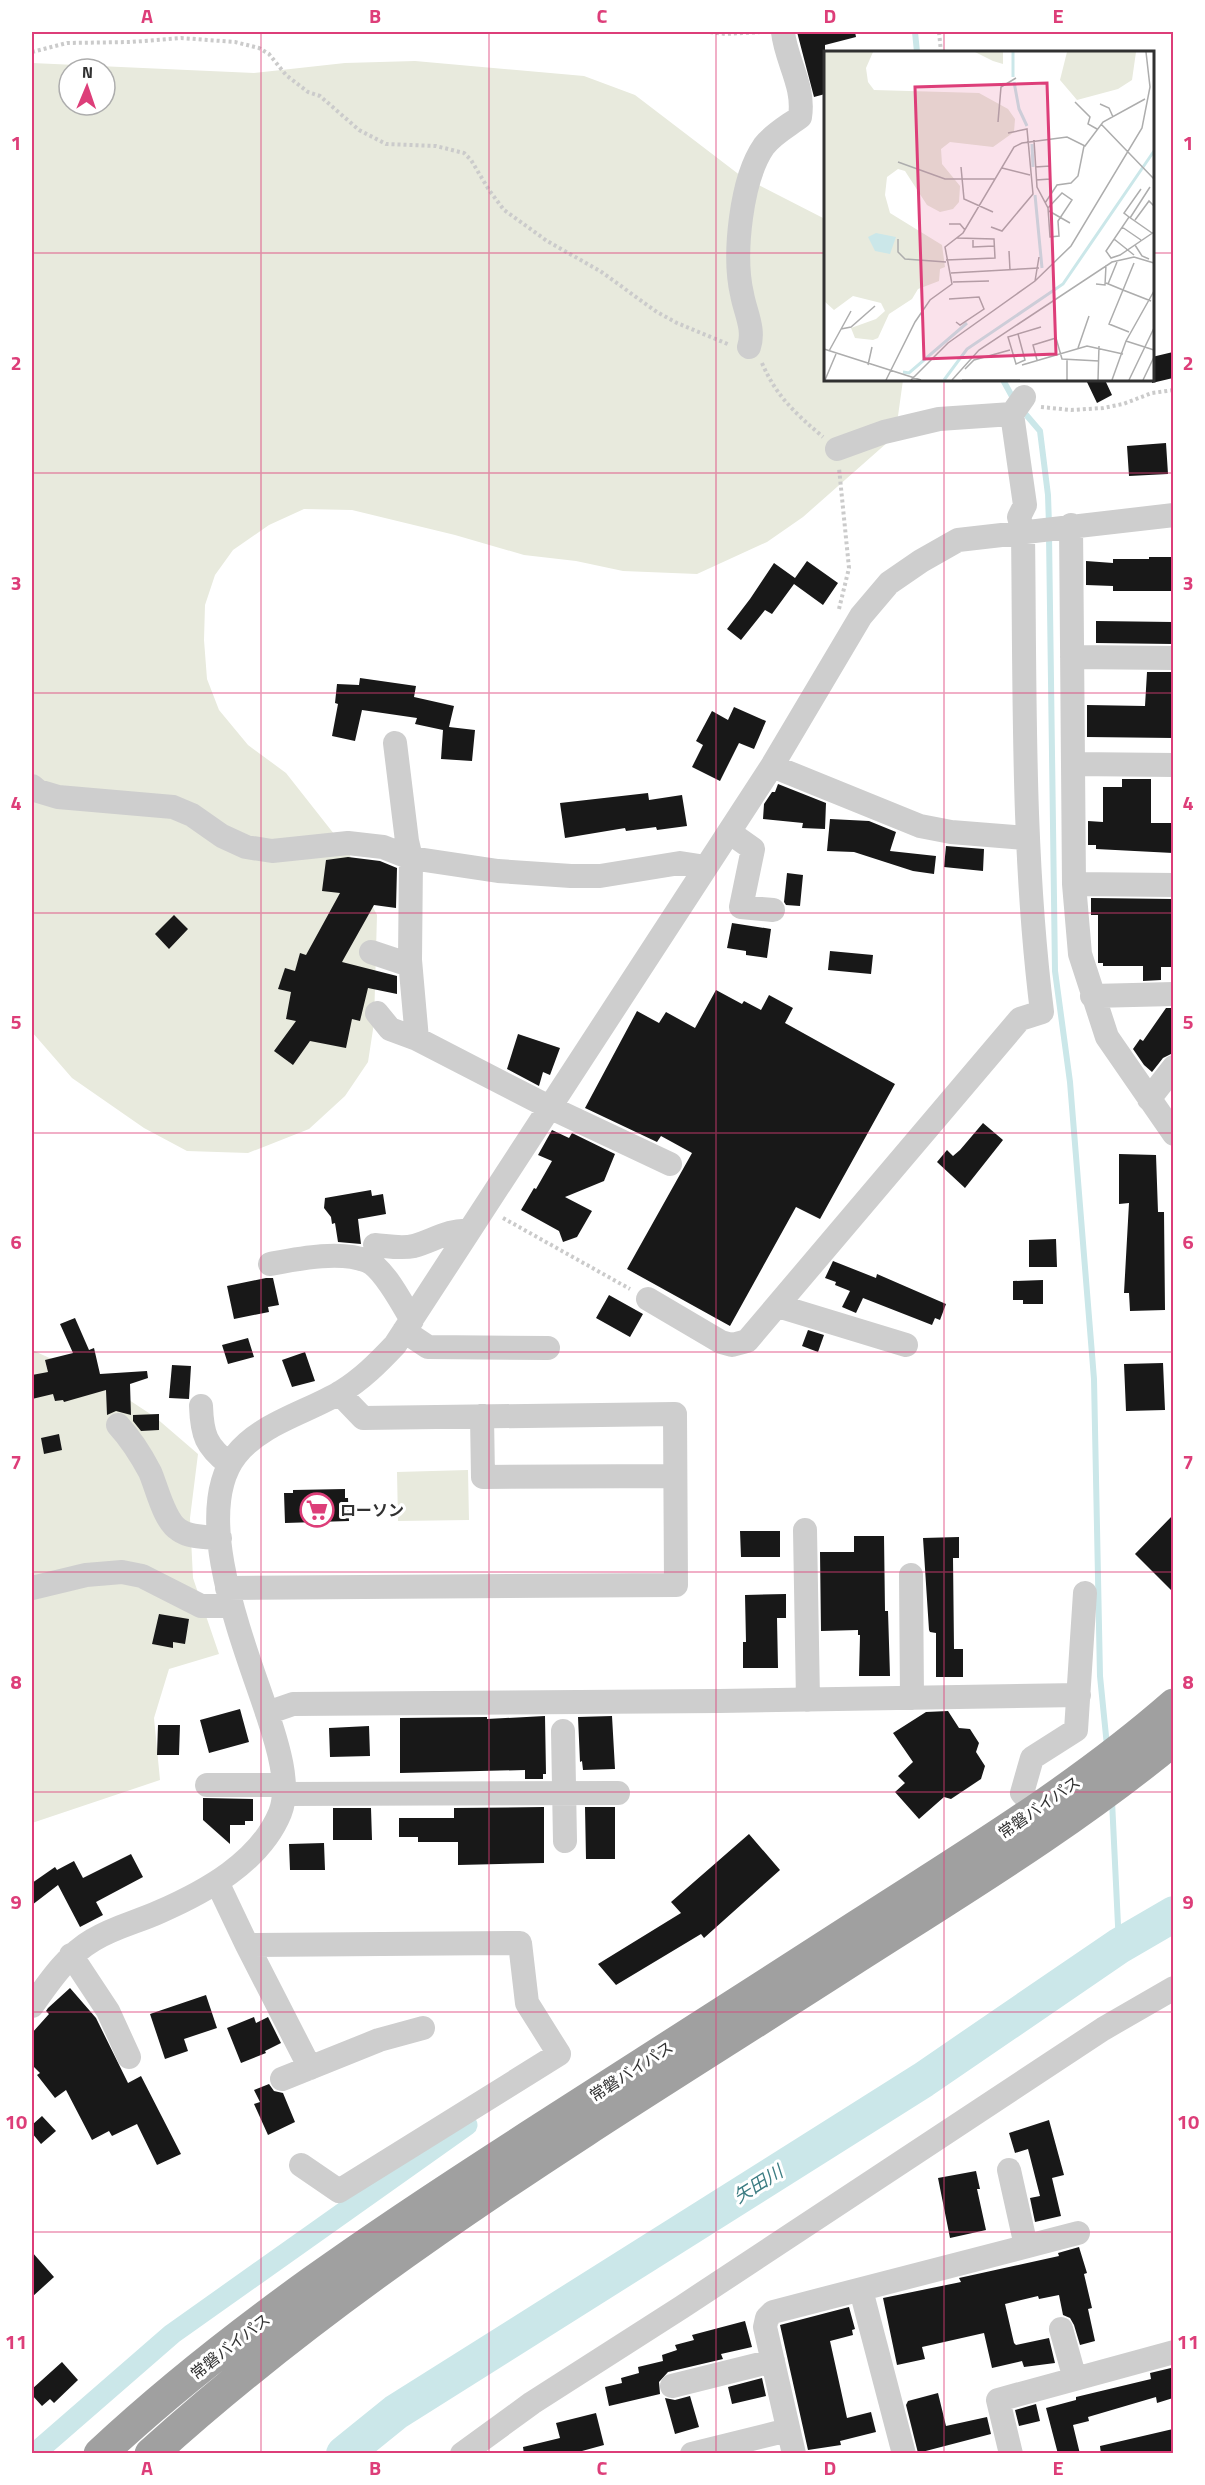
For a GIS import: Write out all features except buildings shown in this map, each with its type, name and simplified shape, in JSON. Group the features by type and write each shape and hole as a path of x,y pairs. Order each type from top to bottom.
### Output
{"highway":[{"name":"常磐バイパス","path":"100,2454 131,2424 219,2353 325,2274 432,2199 1038,1810 1067,1788 1163,1731"},
{"name":"常磐バイパス","path":"151,2454 344,2294 451,2218 1068,1821 1163,1731"}],"street":[{"path":"749,347 753,338 741,292 738,262 743,208 754,166 764,147 800,117 800,91 783,32"},
{"path":"648,1299 721,1342 732,1345 747,1341 1020,1019 1042,1012 1034,945 1026,838 1023,532 1019,517 1025,505 1018,405 939,419 884,432 837,449"},
{"path":"32,2006 71,1955 114,1929 160,1912 217,1882 243,1862 269,1834 280,1812 283,1789 279,1749 230,1597 220,1538 219,1498 229,1464 238,1452 265,1431 363,1378 395,1345 772,766 861,616 889,583 958,540 1071,525 1173,515"},
{"path":"1071,525 1074,884 1080,954 1107,1037 1173,1134"},
{"path":"1072,657 1173,658"},
{"path":"395,743 411,858 410,965 417,1039"},
{"path":"1073,764 1173,765"},
{"path":"772,766 920,826 951,832 1026,838"},
{"path":"32,786 38,791 57,797 173,807 192,815 222,836 246,847 272,851 348,843 383,847 411,858 498,871 571,876 600,876 680,863 706,867"},
{"path":"729,832 753,849 741,907 773,910"},
{"path":"1074,884 1173,885"},
{"path":"371,952 410,965"},
{"path":"1092,996 1173,994"},
{"path":"377,1012 390,1029 417,1039 549,1107 670,1164"},
{"path":"1149,1099 1173,1067"},
{"path":"375,1245 396,1248 412,1246 459,1230 469,1231"},
{"path":"270,1264 305,1257 341,1257 368,1261 383,1275 408,1326 428,1347 548,1348"},
{"path":"778,1306 906,1345"},
{"path":"32,1588 86,1575 122,1572 150,1580 201,1606 230,1597 676,1585 675,1414 363,1418 339,1393"},
{"path":"201,1406 203,1430 208,1443 214,1452 229,1464"},
{"path":"482,1416 483,1477 675,1476"},
{"path":"118,1425 127,1435 149,1471 170,1521 177,1530 195,1536 220,1538"},
{"path":"805,1530 808,1700"},
{"path":"911,1575 912,1698"},
{"path":"1038,1810 1022,1793 1032,1758 1076,1730 1085,1593"},
{"path":"267,1713 294,1704 808,1700 1078,1695"},
{"path":"563,1731 565,1841"},
{"path":"207,1785 283,1789 618,1793"},
{"path":"217,1882 310,2068"},
{"path":"247,1945 520,1943 526,2003 559,2054 339,2191 301,2165"},
{"path":"71,1955 108,2011 129,2057"},
{"path":"462,2454 532,2403 682,2307 1103,2029 1173,1988"},
{"path":"282,2079 379,2040 423,2028"},
{"path":"1009,2170 1026,2246"},
{"path":"794,2454 765,2327 767,2318 773,2312 1078,2233"},
{"path":"861,2290 904,2454"},
{"path":"1061,2328 1075,2379"},
{"path":"1011,2454 998,2400 1173,2352"},
{"path":"672,2386 773,2361"},
{"path":"692,2454 788,2430"}],"path":[{"path":"185,32 185,38"},
{"path":"710,32 725,34 763,32"},
{"path":"939,32 942,51"},
{"path":"32,52 67,43 185,38 235,42 259,48 269,54 286,75 308,92 320,96 359,130 386,144 436,146 464,153 504,210 547,242 600,271 657,312 677,323 731,345 749,347 759,357 769,380 785,404 837,449 849,568 838,612 837,627 845,644"},
{"path":"1018,405 1071,410 1123,404 1152,393 1173,390"},
{"path":"484,1208 648,1299"}],"shaded area":[{"path":"415,61 584,76 635,95 741,176 824,218 824,381 903,381 898,416 888,442 803,517 767,542 697,574 623,571 576,561 524,555 455,535 352,510 304,509 269,525 233,550 215,575 205,605 204,640 207,679 219,710 248,745 286,773 349,853 361,884 377,915 374,1023 368,1062 345,1096 309,1129 248,1153 187,1151 144,1128 72,1078 32,1032 32,63 57,64 57,117 117,117 117,67 254,73 345,63"},
{"path":"32,1350 100,1381 155,1417 198,1454 190,1518 193,1578 219,1654 169,1669 154,1718 160,1780 32,1823"},
{"path":"468,1470 469,1520 398,1521 397,1472"}],"waterway":[{"path":"915,32 917,51"},
{"path":"1004,381 1014,400"},
{"path":"1022,410 1040,431 1048,495 1049,525"},
{"path":"1049,535 1055,971 1070,1082 1094,1379 1100,1676 1107,1746"},
{"path":"1112,1801 1119,1946"},
{"name":"矢田川","path":"344,2454 396,2412 923,2080 1119,1946 1174,1914"},
{"path":"34,2454 172,2334 467,2125"}],"place":[{"name":"ローソン","path":"317,1510"}]}
